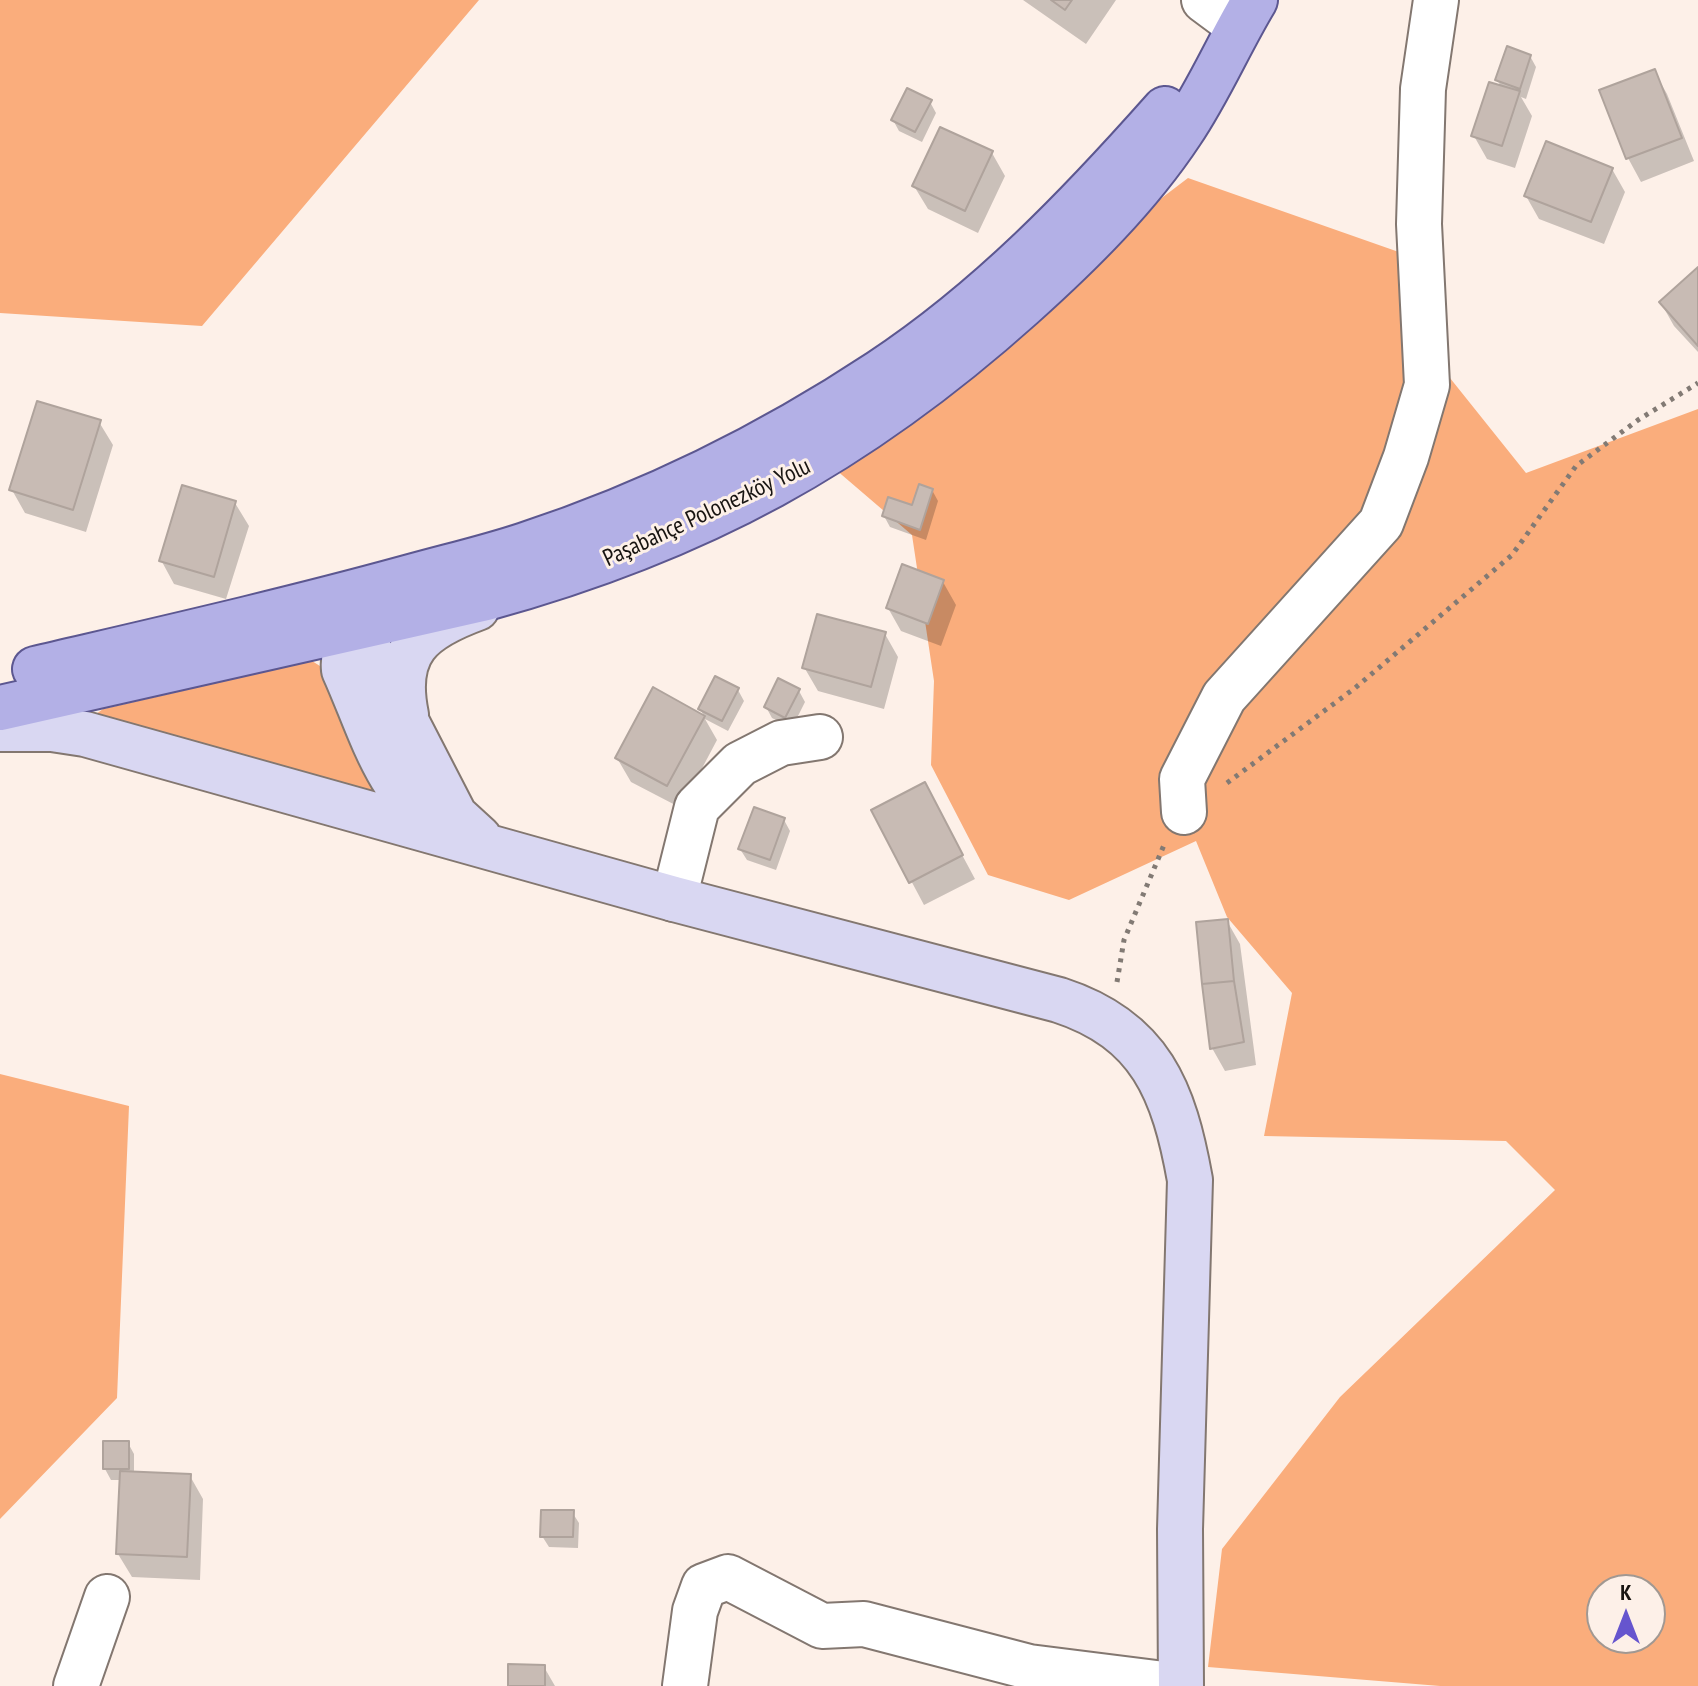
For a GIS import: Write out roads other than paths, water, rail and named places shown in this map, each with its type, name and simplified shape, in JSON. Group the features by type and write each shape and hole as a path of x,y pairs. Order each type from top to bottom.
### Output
{"main road":[{"name":"Paşabahçe Polonezköy Yolu","path":"0,679 311,604 529,544 665,490 745,452 882,371 966,308 1038,246 1088,197 1247,13"},
{"name":"Paşabahçe Polonezköy Yolu","path":"0,708 358,628 559,578 690,527 808,467 859,436 980,344 1059,273 1127,202 1182,132 1247,13"},
{"path":"417,575 390,590 347,642 343,656 344,670 395,784 422,817 443,830 502,852"},
{"path":"410,733 401,688 405,665 414,646 428,630 446,620 559,578"},
{"path":"311,604 336,607 358,628 455,816 474,835 502,852"},
{"path":"0,729 52,729 85,734 674,899 1059,1000 1088,1010 1111,1023 1138,1049 1164,1083 1181,1132 1190,1180 1180,1529 1180,1686"}],"street":[{"path":"1204,0 1247,13"},
{"path":"1184,812 1182,779 1224,697 1381,523 1406,457 1427,385 1419,224 1423,89 1436,0"},
{"path":"674,899 697,807 740,764 781,743 820,737"},
{"path":"685,1686 695,1611 704,1586 728,1577 822,1626 864,1624 1029,1667 1180,1686"},
{"path":"76,1686 107,1597"}]}
